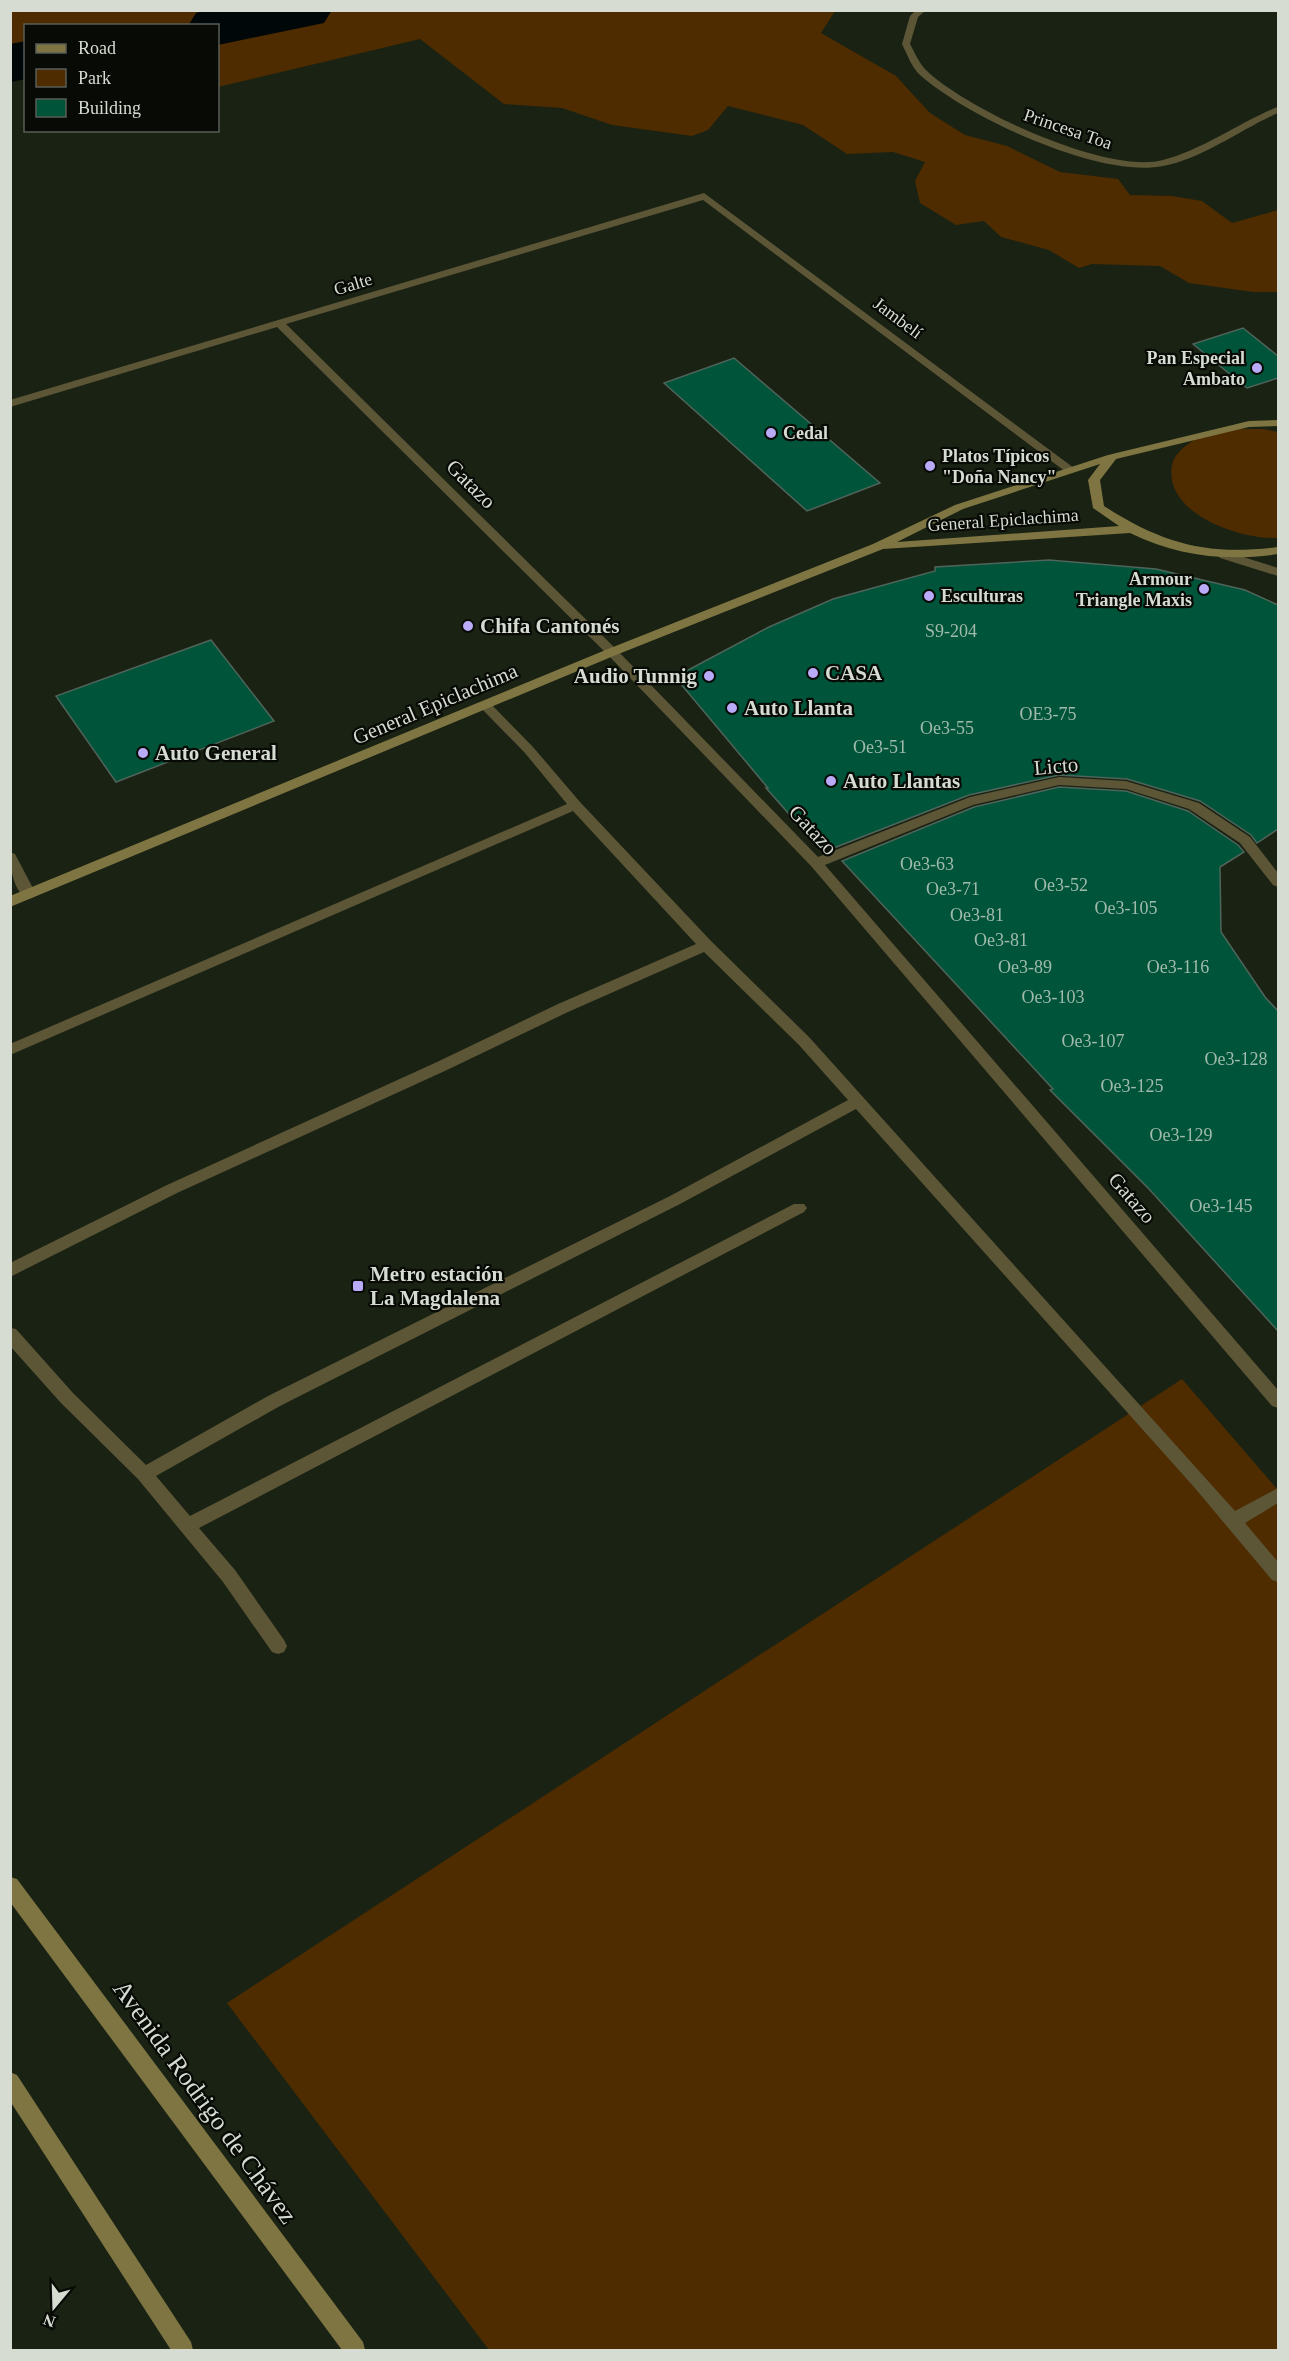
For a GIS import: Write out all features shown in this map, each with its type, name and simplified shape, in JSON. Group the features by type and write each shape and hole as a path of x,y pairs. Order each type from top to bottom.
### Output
{"street":[{"name":"Princesa Toa","path":"922,10 915,16 906,44 922,72 963,102 1011,127 1094,159 1119,163 1161,164 1190,154 1247,123 1278,110"},
{"name":"Galte","path":"10,404 704,196"},
{"name":"Jambelí","path":"704,196 1070,470"},
{"name":"Gatazo","path":"279,324 612,652 816,863 1278,1401"},
{"path":"1249,424 1278,416"},
{"path":"1249,424 1278,423"},
{"name":"General Epiclachima","path":"10,902 612,652 877,547 959,507 1112,457 1249,424"},
{"path":"1112,457 1094,480 1099,508 1132,529 1175,546 1224,555 1278,572"},
{"name":"General Epiclachima","path":"877,547 1132,529"},
{"path":"1224,555 1278,551"},
{"path":"485,705 529,750 575,806 706,945 804,1041 1234,1521 1278,1574"},
{"name":"Licto","path":"816,863 970,801 1059,781 1126,785 1194,806 1245,840 1278,882"},
{"path":"10,1050 575,806"},
{"path":"10,857 29,894"},
{"path":"10,1271 172,1189 706,945"},
{"path":"144,1474 203,1439 331,1371 675,1200 858,1101"},
{"path":"187,1526 798,1208"},
{"path":"10,1334 68,1398 144,1474 229,1576 278,1646"},
{"path":"1234,1521 1278,1495"},
{"name":"Avenida Rodrigo de Chávez","path":"10,1886 355,2350"},
{"path":"10,2082 183,2350"}],"green space":[{"path":"11,10 835,11 821,33 896,76 930,113 965,135 1007,146 1060,172 1118,179 1130,195 1172,196 1202,201 1232,223 1278,210 1278,292 1253,292 1189,283 1160,266 1092,264 1079,268 1049,250 1001,237 984,221 956,225 920,203 915,181 925,162 893,152 847,154 803,125 728,106 708,130 692,136 612,125 562,108 504,104 420,39 219,87 219,24 24,24 24,71 11,71"},
{"path":"1232,429 1263,429 1278,432 1278,538 1245,534 1208,521 1192,510 1180,497 1172,482 1172,465 1177,455 1185,447 1205,435"},
{"path":"1182,1379 1278,1490 1278,2350 489,2350 227,2003"}],"building":[{"path":"1243,328 1278,356 1278,378 1247,388 1193,344"},
{"name":"Cedal","path":"734,358 880,483 807,511 664,383"},
{"path":"1049,560 1156,569 1245,590 1278,605 1278,829 1257,843 1251,835 1200,801 1127,779 1059,775 969,795 831,849 811,829 805,832 675,677 769,627 833,599 935,571 935,567"},
{"path":"211,640 274,721 116,782 56,696"},
{"path":"1059,787 1126,791 1188,811 1238,845 1244,852 1220,867 1221,932 1265,997 1278,1011 1278,1331 1149,1189 1050,1090 1053,1089 842,861 974,807"}],"waterway":[{"path":"219,26 302,10"},
{"path":"10,63 24,60"}],"place":[{"name":"Pan Especial Ambato","path":"1257,368"},
{"name":"Cedal","path":"771,433"},
{"name":"Platos Típicos \"Doña Nancy\"","path":"930,466"},
{"name":"Armour Triangle Maxis","path":"1204,589"},
{"name":"Esculturas","path":"929,596"},
{"name":"Chifa Cantonés","path":"468,626"},
{"name":"CASA","path":"813,673"},
{"name":"Audio Tunnig","path":"709,676"},
{"name":"Auto Llanta","path":"732,708"},
{"name":"Auto General","path":"143,753"},
{"name":"Auto Llantas","path":"831,781"},
{"name":"Metro estación La Magdalena","path":"358,1286"}]}
